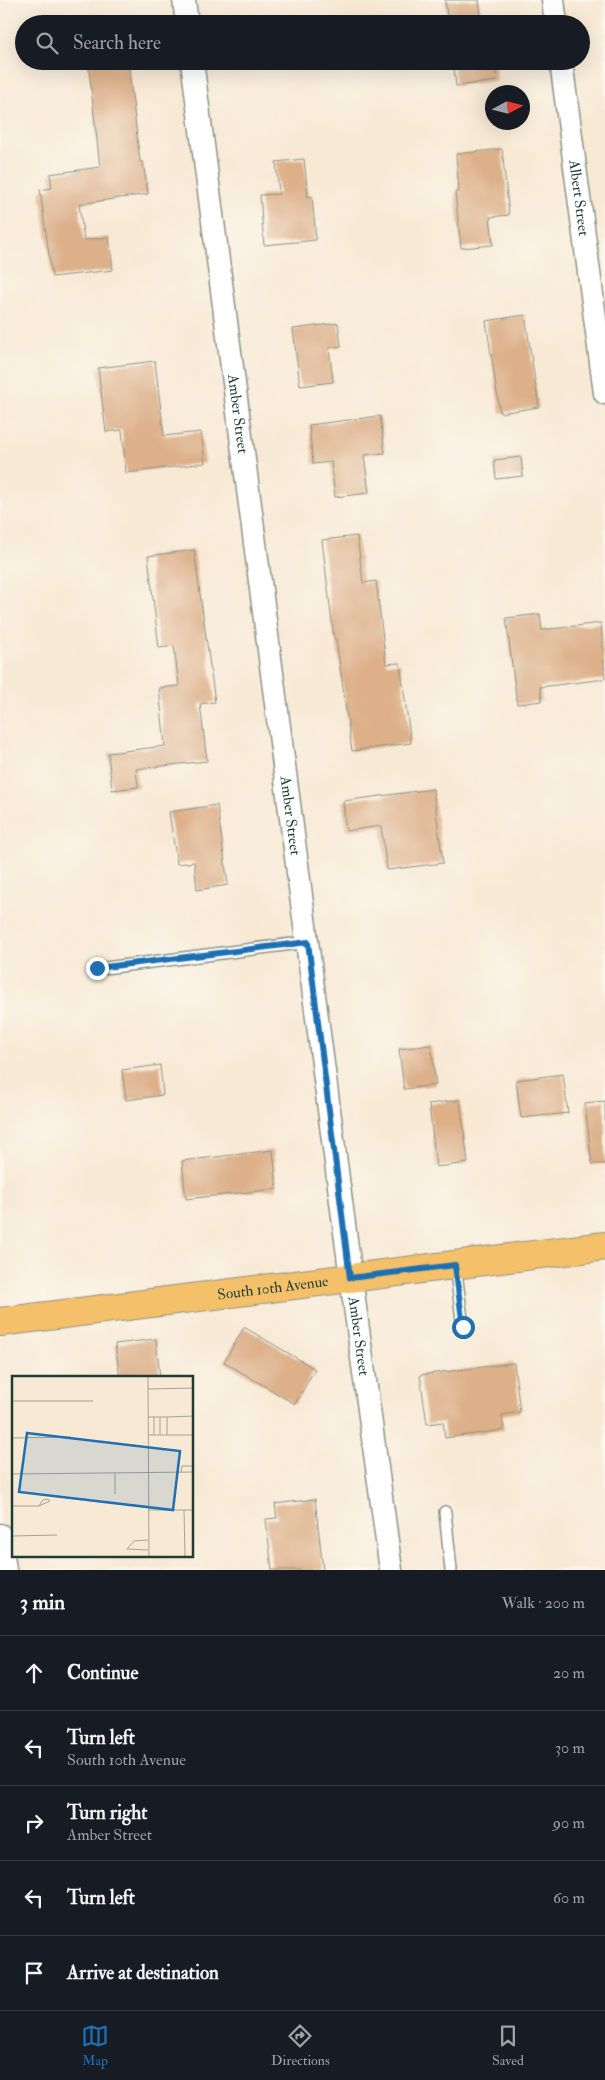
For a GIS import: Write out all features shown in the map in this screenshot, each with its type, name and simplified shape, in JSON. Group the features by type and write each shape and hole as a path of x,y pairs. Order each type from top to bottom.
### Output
{"main road":[{"name":"South 10th Avenue","path":"0,1322 605,1246"}],"street":[{"path":"184,0 186,15"},
{"path":"553,0 555,15"},
{"name":"Amber Street","path":"193,70 308,942 350,1278 392,1570"},
{"name":"Albert Street","path":"562,70 605,393"},
{"path":"0,1535 5,1570"}],"lane":[{"path":"97,968 308,942"},
{"path":"455,1265 463,1327"},
{"path":"445,1512 451,1570"}],"building":[{"path":"445,0 479,0 481,15 447,15"},
{"path":"89,70 129,70 140,162 143,162 148,194 79,204 84,240 109,237 113,270 52,277 40,190 52,188 50,174 100,167"},
{"path":"454,70 495,70 497,81 456,86"},
{"path":"502,149 509,215 490,217 493,245 461,248 455,192 459,192 456,154"},
{"path":"304,159 308,197 312,196 316,240 264,245 260,195 279,194 276,162"},
{"path":"525,315 539,407 500,413 486,321"},
{"path":"338,323 341,346 329,348 333,382 300,386 293,329"},
{"path":"155,361 164,436 201,432 205,463 126,473 122,430 106,432 98,368"},
{"path":"380,416 385,453 364,455 369,493 335,497 331,462 313,464 309,425"},
{"path":"521,457 523,476 496,479 494,460"},
{"path":"357,536 363,583 376,581 386,664 400,663 411,743 352,751 336,639 334,639 322,540"},
{"path":"194,550 215,702 200,704 207,761 136,769 138,787 112,790 108,753 165,746 159,688 179,686 174,646 159,648 148,556"},
{"path":"540,614 542,630 601,623 605,679 540,687 542,701 517,704 506,618"},
{"path":"433,789 443,863 387,870 381,826 346,831 343,801"},
{"path":"217,805 228,885 197,890 194,862 177,864 169,812"},
{"path":"431,1045 436,1085 404,1089 399,1049"},
{"path":"160,1065 163,1095 126,1100 122,1070"},
{"path":"563,1074 568,1113 521,1118 516,1080"},
{"path":"460,1100 468,1163 436,1167 429,1104"},
{"path":"605,1101 605,1164 592,1164 585,1103"},
{"path":"273,1150 277,1189 186,1199 182,1161"},
{"path":"244,1327 315,1369 295,1404 224,1362"},
{"path":"156,1339 160,1376 120,1376 115,1344"},
{"path":"514,1363 520,1412 502,1415 504,1430 445,1438 443,1422 427,1424 420,1375"},
{"path":"315,1499 323,1570 272,1570 266,1519 277,1518 275,1504"}],"route":[{"path":"97,968 308,942 350,1278 455,1265 463,1327"}]}
